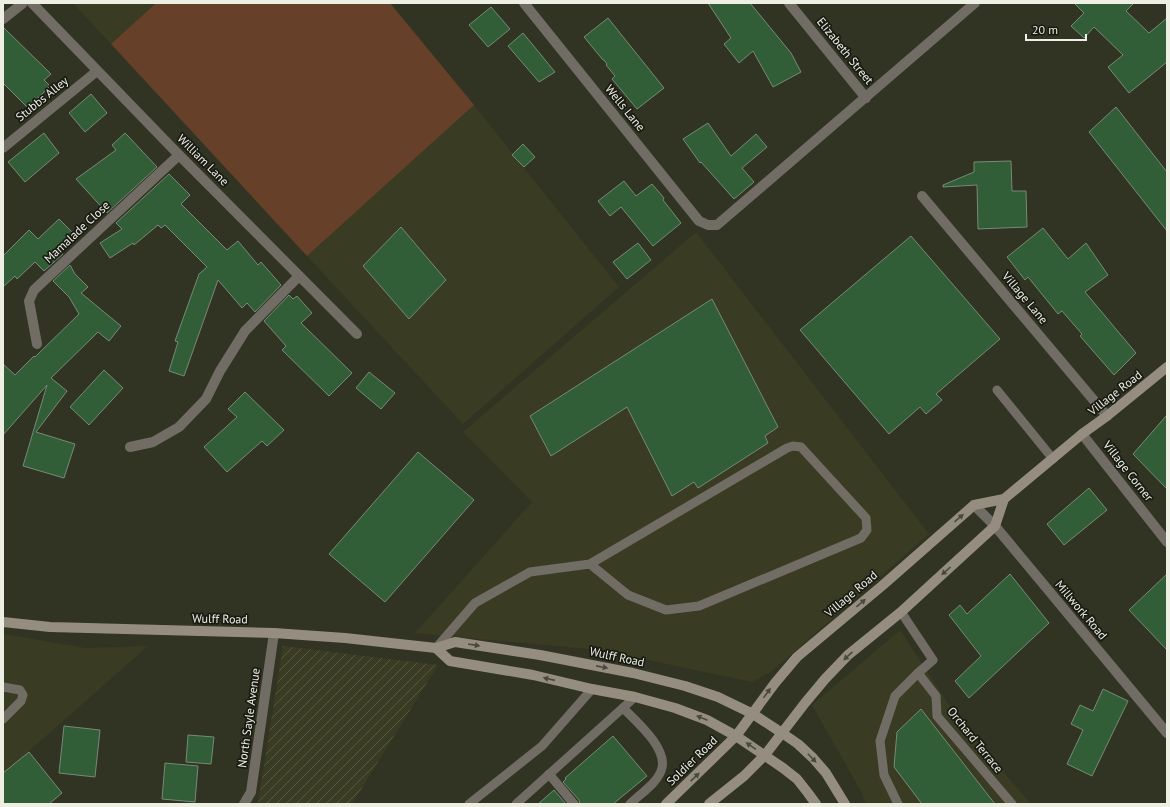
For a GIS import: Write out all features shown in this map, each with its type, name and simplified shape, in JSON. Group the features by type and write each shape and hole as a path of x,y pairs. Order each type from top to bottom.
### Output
{"main road":[{"name":"Village Road","path":"736,736 775,683 797,657 877,590 974,505 1004,499 1082,434 1167,368"},
{"path":"709,804 744,776 765,755 805,703 848,656 901,612 995,526 1004,499"},
{"name":"Wulff Road","path":"3,622 50,627 274,633 345,638 436,648 456,642 540,655 633,673 686,686 718,697 752,714 798,744 813,758 826,774 845,804"},
{"path":"436,648 450,662 533,675 635,697 675,708 707,720 736,736 765,755 796,779 816,804"},
{"name":"Soldier Road","path":"666,804 736,736"}],"street":[{"path":"3,19 23,3"},
{"name":"William Lane","path":"32,3 179,155 357,334"},
{"name":"Wells Lane","path":"524,3 700,221 708,225 717,225 866,98"},
{"name":"Elizabeth Street","path":"789,3 866,98"},
{"path":"866,98 975,3"},
{"name":"Stubbs Alley","path":"3,148 97,71"},
{"name":"Mamalade Close","path":"37,344 29,301 34,290 179,155"},
{"name":"Village Lane","path":"922,196 1107,416"},
{"path":"130,447 153,442 179,427 206,399 220,371 245,331 299,276"},
{"name":"Village Corner","path":"1082,434 1167,542"},
{"name":"Millwork Road","path":"974,505 995,526 1167,733"},
{"name":"North Sayle Avenue","path":"244,804 252,792 274,633"}],"lane":[{"path":"997,390 1052,459"},
{"path":"436,648 475,603 530,572 590,564 787,448 793,446 801,447 866,518 867,530 861,538 699,606 666,610 628,595 590,564"},
{"path":"898,804 884,775 880,741 894,696 933,660 901,612"},
{"name":"Orchard Terrace","path":"918,673 936,696 937,716 1012,804"},
{"path":"3,687 20,690 23,695 21,701 3,718"},
{"path":"469,804 542,746 592,688"},
{"path":"516,804 635,697"},
{"path":"623,708 646,732 662,756 663,764 661,772 653,782 630,804"},
{"path":"549,774 574,804"}],"shaded area":[{"path":"73,3 156,3 111,44"},
{"path":"156,3 390,3 474,105 307,256 111,44"},
{"path":"474,105 619,287 463,424 307,256"},
{"path":"696,232 929,534 772,671 752,682 601,650 415,633 532,502 463,432"},
{"path":"900,630 960,722 1031,804 866,804 862,793 812,705"},
{"path":"3,634 86,648 148,646 3,774"},
{"path":"283,646 438,665 352,804 258,804"}],"building":[{"path":"708,3 750,3 791,53 801,72 773,87 753,51 739,63 724,44 731,38"},
{"path":"1074,3 1134,3 1126,11 1149,33 1167,18 1167,62 1129,93 1108,67 1123,55 1094,27 1084,38 1071,26 1084,13"},
{"path":"491,7 510,29 488,47 469,25"},
{"path":"608,18 664,88 637,109 612,79 615,76 606,65 607,64 584,37"},
{"path":"3,27 51,74 44,80 50,86 28,108 3,83"},
{"path":"523,33 555,72 539,82 508,46"},
{"path":"91,94 107,113 85,132 69,113"},
{"path":"1116,107 1167,172 1167,231 1089,132"},
{"path":"708,123 731,156 756,134 767,147 742,168 754,182 734,199 701,162 700,163 683,139"},
{"path":"44,133 59,153 25,182 8,162"},
{"path":"125,133 157,167 107,213 76,179 116,150 112,145"},
{"path":"523,144 535,157 524,167 512,155"},
{"path":"1011,161 1012,191 1026,191 1027,227 978,229 977,185 943,187 943,185 974,172 974,162"},
{"path":"169,174 190,195 181,204 227,250 238,241 258,265 261,262 281,285 255,312 247,303 242,308 218,280 184,376 169,371 178,342 175,341 199,274 207,267 165,225 161,228 158,225 134,245 133,243 110,258 100,243 122,229 116,223"},
{"path":"624,181 636,196 652,184 664,198 663,200 681,223 653,246 621,207 610,216 598,201"},
{"path":"59,219 73,233 59,246 63,254 44,271 35,262 17,279 15,276 3,287 3,256 29,230 38,239"},
{"path":"401,227 446,280 409,319 363,266"},
{"path":"1043,228 1068,259 1086,243 1108,275 1085,292 1136,353 1114,375 1080,336 1082,334 1062,311 1058,314 1028,277 1025,280 1007,257"},
{"path":"911,236 1000,339 936,394 942,400 926,414 920,407 889,434 800,330"},
{"path":"638,243 651,260 627,279 613,262"},
{"path":"70,265 75,274 88,287 81,293 121,326 109,341 98,332 51,378 67,391 36,432 75,444 64,478 23,466 47,385 3,435 3,364 15,375 79,314 69,297 53,281"},
{"path":"289,295 293,299 297,296 312,313 301,323 352,373 329,396 282,350 286,346 264,321"},
{"path":"712,299 778,427 765,436 768,443 698,488 694,482 672,496 627,407 551,456 530,416"},
{"path":"104,370 123,388 89,425 70,407"},
{"path":"369,372 395,393 381,409 356,388"},
{"path":"245,392 284,430 267,446 262,441 227,472 204,447 237,417 228,409"},
{"path":"1167,415 1167,489 1133,454"},
{"path":"418,452 474,500 385,602 329,554"},
{"path":"1089,488 1107,510 1064,545 1047,524"},
{"path":"1010,574 1049,623 969,698 955,681 981,656 949,615 960,605 967,614"},
{"path":"1167,574 1167,650 1129,610"},
{"path":"1103,689 1128,701 1092,776 1067,764 1083,730 1071,724 1080,705 1093,711"},
{"path":"921,709 995,804 922,804 894,767 897,732"},
{"path":"64,726 100,730 95,777 59,773"},
{"path":"188,735 214,737 211,764 186,762"},
{"path":"613,736 647,776 613,804 580,804 579,800 563,782 566,779 565,778"},
{"path":"29,752 62,793 49,804 3,804 3,773"},
{"path":"165,763 198,766 195,802 162,799"},
{"path":"554,790 566,804 538,804"}]}
